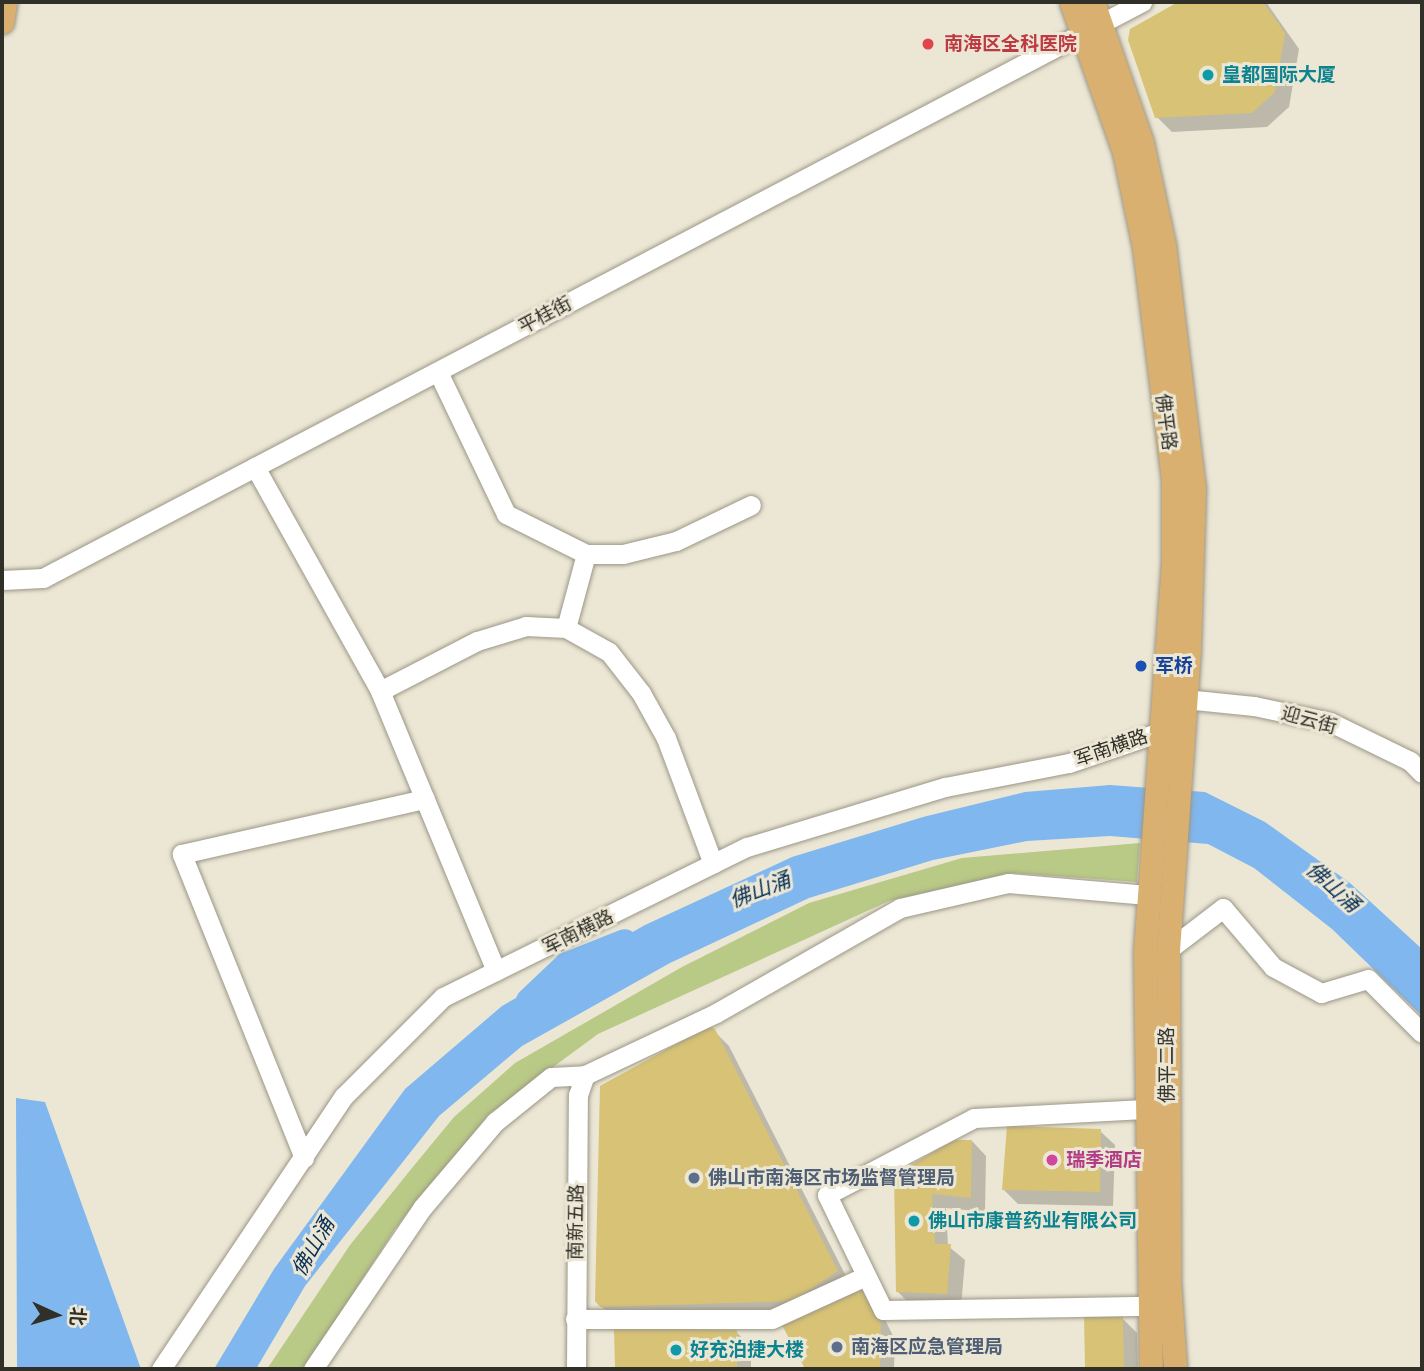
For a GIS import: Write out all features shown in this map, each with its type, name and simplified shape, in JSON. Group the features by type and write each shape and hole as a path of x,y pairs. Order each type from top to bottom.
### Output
{"main road":[{"path":"2,22 5,2"},
{"name":"佛平路","path":"1071,2 1092,18 1142,143 1166,258 1194,488 1181,762"},
{"name":"佛平路","path":"1092,18 1144,247 1173,480 1172,561 1150,854"},
{"name":"佛平二路","path":"1175,1369 1169,1267 1168,950 1181,762"},
{"name":"佛平二路","path":"1150,854 1144,1109 1151,1369"}],"street":[{"name":"平桂街","path":"2,580 43,578 438,372 1092,18 1142,2"},
{"path":"438,372 506,514 586,554 623,554 676,541 751,505"},
{"path":"255,467 380,691 496,971"},
{"path":"566,628 586,554"},
{"path":"380,691 477,642 526,626 566,628 610,652 641,692 666,738 713,864"},
{"name":"迎云街","path":"1185,699 1254,706 1330,722 1410,761 1422,773"},
{"name":"军南横路","path":"161,1369 344,1096 443,997 747,847 945,788 1069,763 1160,732"},
{"path":"304,1158 182,854 425,799"},
{"path":"313,1369 422,1208 495,1122 551,1077 585,1075 716,1013 900,908 1009,883 1147,895"},
{"path":"1168,950 1223,908 1273,967 1321,993 1368,979 1422,1033"},
{"name":"南新五路","path":"576,1369 578,1095 585,1075"},
{"path":"1144,1109 974,1118 828,1195 883,1310 1150,1306"},
{"path":"576,1319 772,1319 866,1276"}],"green space":[{"path":"1140,843 1137,882 1012,873 889,901 598,1034 488,1115 395,1229 304,1369 267,1369 350,1245 412,1168 454,1117 515,1063 682,967 809,903 962,858"}],"water":[{"path":"1110,785 1205,792 1265,822 1350,883 1422,949 1422,1016 1332,929 1254,868 1208,844 1110,836 1027,841 933,860 809,898 670,963 522,1046 439,1116 305,1286 256,1369 214,1369 274,1269 405,1089 502,1006 645,925 792,857 923,817 1025,792"},
{"path":"16,1098 45,1102 141,1369 17,1369"}],"building":[{"name":"皇都国际大厦","path":"1178,2 1263,2 1285,33 1275,92 1252,113 1155,118 1128,40 1130,29"},
{"name":"佛山市南海区市场监督管理局","path":"709,1026 715,1029 838,1271 793,1301 600,1307 595,1301 600,1086"},
{"name":"瑞季酒店","path":"1007,1126 1101,1129 1100,1192 1002,1190"},
{"name":"佛山市康普药业有限公司","path":"954,1140 972,1140 971,1198 932,1194 935,1244 951,1244 947,1294 896,1292 894,1175"},
{"name":"南海区应急管理局","path":"862,1284 881,1324 880,1369 805,1369 782,1325"},
{"path":"1084,1314 1123,1316 1124,1369 1085,1369"},
{"name":"好充泊捷大楼","path":"614,1328 737,1330 737,1369 615,1369"}],"waterway":[{"name":"佛山涌","path":"529,1001 567,965 625,942"}],"place":[{"name":"南海区全科医院","path":"928,44"},
{"name":"皇都国际大厦","path":"1208,75"},
{"name":"军桥","path":"1141,666"},
{"name":"瑞季酒店","path":"1052,1160"},
{"name":"佛山市南海区市场监督管理局","path":"694,1178"},
{"name":"佛山市康普药业有限公司","path":"914,1221"},
{"name":"南海区应急管理局","path":"837,1347"},
{"name":"好充泊捷大楼","path":"676,1350"}]}
